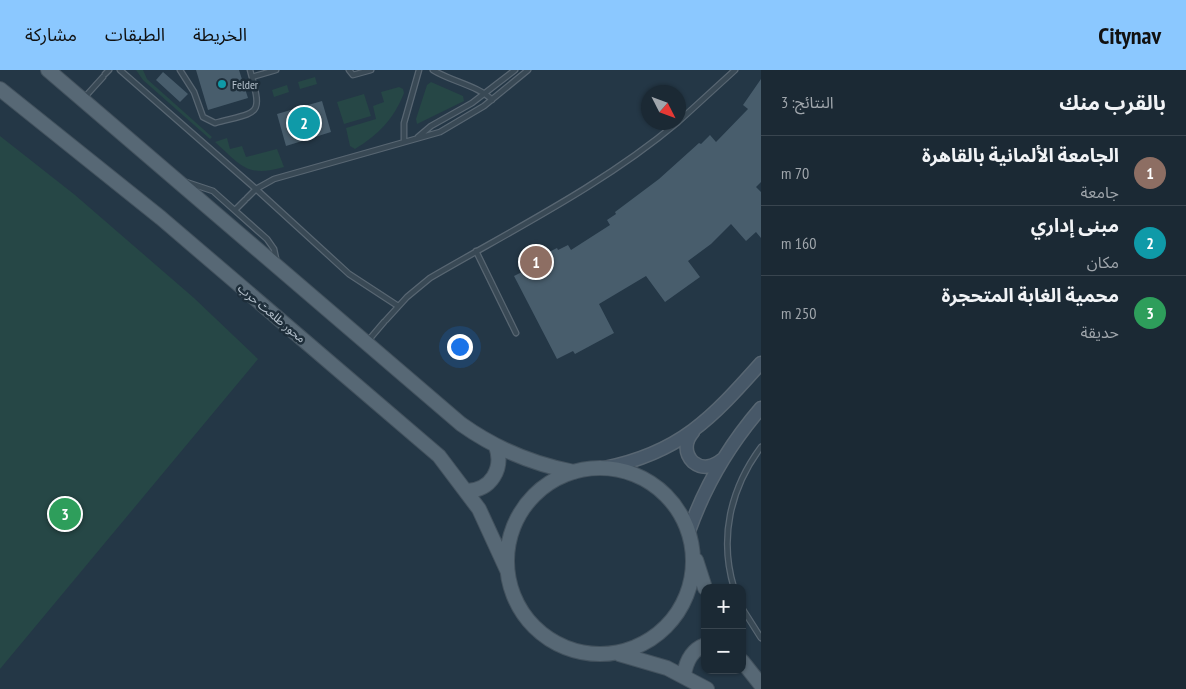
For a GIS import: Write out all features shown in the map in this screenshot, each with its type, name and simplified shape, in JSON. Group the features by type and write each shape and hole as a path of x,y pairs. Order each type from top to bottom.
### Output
{"main road":[{"path":"48,70 461,424 496,446 538,464 574,472"},
{"name":"محور طلعت حرب","path":"0,89 161,218 439,456 467,490 490,529 507,570"},
{"path":"692,548 691,582 677,614 656,636 630,650 601,655 579,652 557,644 544,636 522,614 515,600 507,570 510,537 523,508 546,485 574,472 604,468 655,453 695,430 713,415 761,363"},
{"path":"688,531 702,499 724,458 761,408"},
{"path":"695,430 686,444 687,454 693,462 706,467 716,465 724,458"},
{"path":"467,490 485,486 494,477 499,465 496,446"},
{"path":"604,468 634,474 661,490 682,516 704,584"},
{"path":"684,676 686,664 692,653 701,647"},
{"path":"616,653 650,662 684,676 707,689"},
{"path":"746,666 761,684"}],"lane":[{"path":"83,100 109,70"},
{"path":"120,70 256,189 349,274 398,306"},
{"path":"180,70 194,92 203,116 215,123 252,113 257,108 259,101 250,70"},
{"path":"252,77 276,70"},
{"path":"349,70 353,75 371,70"},
{"path":"404,140 404,123 419,70"},
{"path":"433,70 485,94 492,100"},
{"path":"418,137 431,126 485,94 515,70"},
{"path":"235,210 256,189 274,179 404,140 440,132 492,100 528,70"},
{"path":"686,115 735,70"},
{"path":"367,343 398,306 430,278 615,170 668,130"},
{"path":"178,181 204,187 235,210 271,243 276,254 277,266"},
{"path":"476,251 516,333"},
{"path":"733,584 727,548 730,514 740,482 761,447"},
{"path":"746,614 761,638"}],"green space":[{"path":"136,70 143,70 147,79 212,137 210,139 143,80"},
{"path":"315,77 317,84 300,89 298,82"},
{"path":"431,82 463,96 464,101 417,124 416,119 427,85"},
{"path":"287,85 289,92 274,97 272,90"},
{"path":"399,87 403,89 404,93 395,111 384,126 355,149 350,146 346,128 376,119 373,106 384,102 381,92"},
{"path":"364,94 371,116 344,124 337,102"},
{"path":"0,136 75,195 194,298 258,359 0,669"},
{"path":"227,138 230,149 242,146 246,157 277,149 284,167 261,171 245,167 215,142"}],"building":[{"name":"Felder","path":"196,70 239,70 248,98 208,110"},
{"path":"163,72 188,94 180,102 156,80"},
{"path":"761,79 761,182 756,187 761,192 761,238 756,232 746,241 731,224 711,244 688,261 700,277 665,302 646,276 599,304 614,333 575,354 573,351 557,359 514,276 530,268 529,265 540,259 539,257 568,245 571,250 610,225 607,220 616,214 615,212 659,179 699,143 701,144 710,135 716,142 748,109 743,105"},
{"path":"322,101 331,132 286,146 277,114"}],"place":[{"name":"Felder","path":"222,84"},
{"name":"مبنى إداري","path":"304,123"},
{"name":"الجامعة الألمانية بالقاهرة","path":"536,262"},
{"name":"محمية الغابة المتحجرة","path":"65,514"}]}
